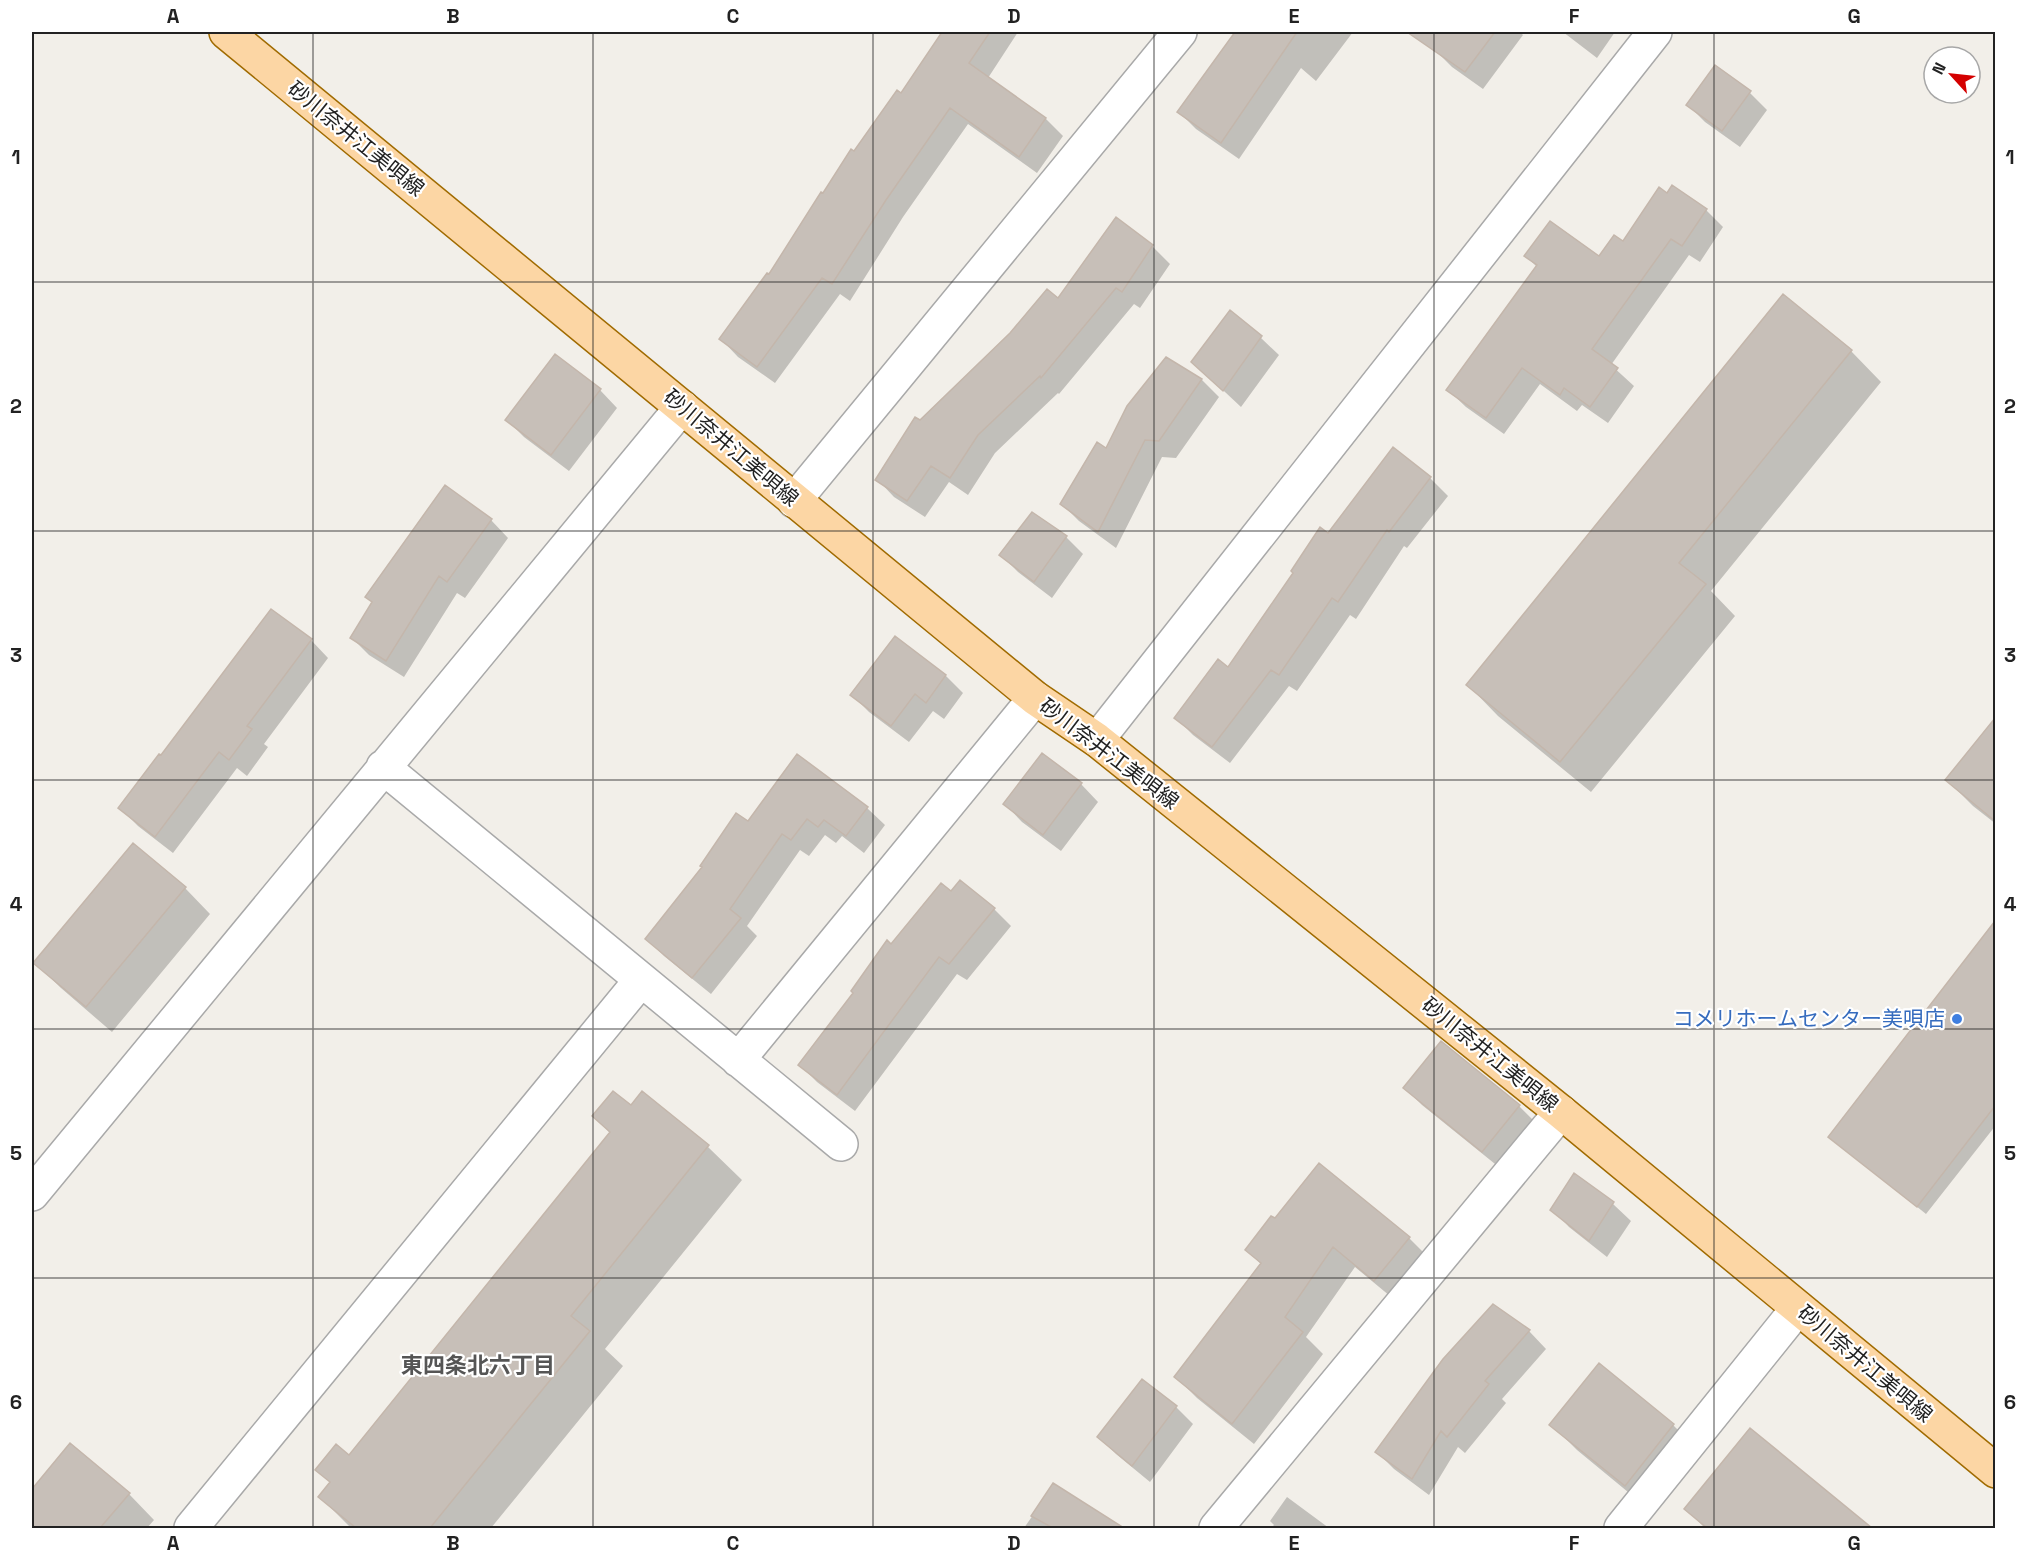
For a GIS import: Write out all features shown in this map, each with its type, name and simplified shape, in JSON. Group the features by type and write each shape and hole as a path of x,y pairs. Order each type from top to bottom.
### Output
{"main road":[{"name":"砂川奈井江美唄線","path":"226,32 1035,698 1097,740 1561,1112 1995,1471"}],"street":[{"path":"794,501 1180,32"},
{"path":"1097,740 1655,32"},
{"path":"32,1194 682,407"},
{"path":"738,1060 1035,698"},
{"path":"383,767 841,1144"},
{"path":"191,1528 641,980"},
{"path":"1216,1528 1561,1112"},
{"path":"1622,1528 1798,1308"}],"building":[{"path":"942,32 990,32 969,63 1046,118 1019,157 950,108 886,200 832,284 822,278 757,367 719,339 767,273 769,274 851,149 854,151 897,90 901,93"},
{"path":"1235,32 1297,32 1221,143 1177,112"},
{"path":"1407,32 1495,32 1465,72"},
{"path":"1715,65 1751,91 1722,131 1686,105"},
{"path":"1672,185 1707,209 1682,246 1671,239 1592,349 1618,368 1590,407 1564,388 1560,395 1522,368 1486,418 1446,390 1537,265 1524,256 1550,221 1599,256 1614,235 1623,241 1659,187 1667,193"},
{"path":"1116,217 1153,245 1122,292 1116,288 1041,378 1040,376 978,435 950,478 931,466 907,501 875,480 915,417 920,420 1010,333 1047,289 1058,298"},
{"path":"1783,294 1852,350 1679,563 1706,584 1560,762 1466,685"},
{"path":"1230,310 1262,336 1223,391 1191,362"},
{"path":"555,354 601,389 551,455 505,420"},
{"path":"1166,357 1202,379 1159,441 1145,440 1098,532 1060,504 1097,442 1106,448 1127,406"},
{"path":"1393,447 1431,477 1389,532 1387,530 1338,602 1332,598 1279,675 1271,670 1212,747 1174,718 1218,659 1228,667 1293,573 1291,571 1320,527 1328,533"},
{"path":"445,485 492,519 447,582 439,576 386,661 350,638 372,602 365,597"},
{"path":"1032,512 1067,536 1034,582 999,555"},
{"path":"271,609 312,639 247,726 252,729 229,760 219,752 155,837 118,808"},
{"path":"895,636 946,675 926,703 915,694 891,726 850,695"},
{"path":"1995,718 1995,821 1945,780"},
{"path":"1042,753 1082,783 1043,835 1003,804"},
{"path":"797,754 868,807 846,836 824,820 818,827 807,819 791,840 782,834 730,909 741,918 692,978 645,939 702,867 700,866 736,813 748,821"},
{"path":"133,843 186,887 86,1007 33,963"},
{"path":"960,880 995,908 949,964 939,957 837,1095 798,1065 853,993 851,991 887,940 891,944 941,883 951,891"},
{"name":"コメリホームセンター美唄店","path":"1995,921 1995,1106 1917,1207 1828,1137"},
{"path":"1441,1041 1520,1105 1482,1152 1403,1088"},
{"path":"613,1091 631,1105 642,1091 709,1145 571,1316 590,1331 430,1528 356,1528 318,1497 330,1482 315,1470 336,1444 349,1455 610,1132 592,1116"},
{"path":"1319,1163 1410,1237 1374,1281 1333,1247 1285,1317 1303,1332 1232,1424 1174,1377 1261,1263 1245,1250 1271,1216 1275,1218"},
{"path":"1574,1173 1614,1202 1589,1241 1550,1210"},
{"path":"1493,1304 1530,1330 1485,1381 1489,1384 1447,1437 1441,1431 1412,1479 1375,1452 1443,1359"},
{"path":"1599,1363 1674,1424 1625,1486 1549,1425"},
{"path":"1142,1379 1177,1406 1132,1466 1097,1437"},
{"path":"1750,1428 1872,1528 1707,1528 1684,1509"},
{"path":"70,1443 130,1493 100,1528 32,1528 32,1489"},
{"path":"1053,1483 1124,1528 1053,1528 1031,1516"}],"place":[{"name":"コメリホームセンター美唄店","path":"1957,1019"}],"district":[{"name":"東四条北六丁目","path":"478,1365"}]}
